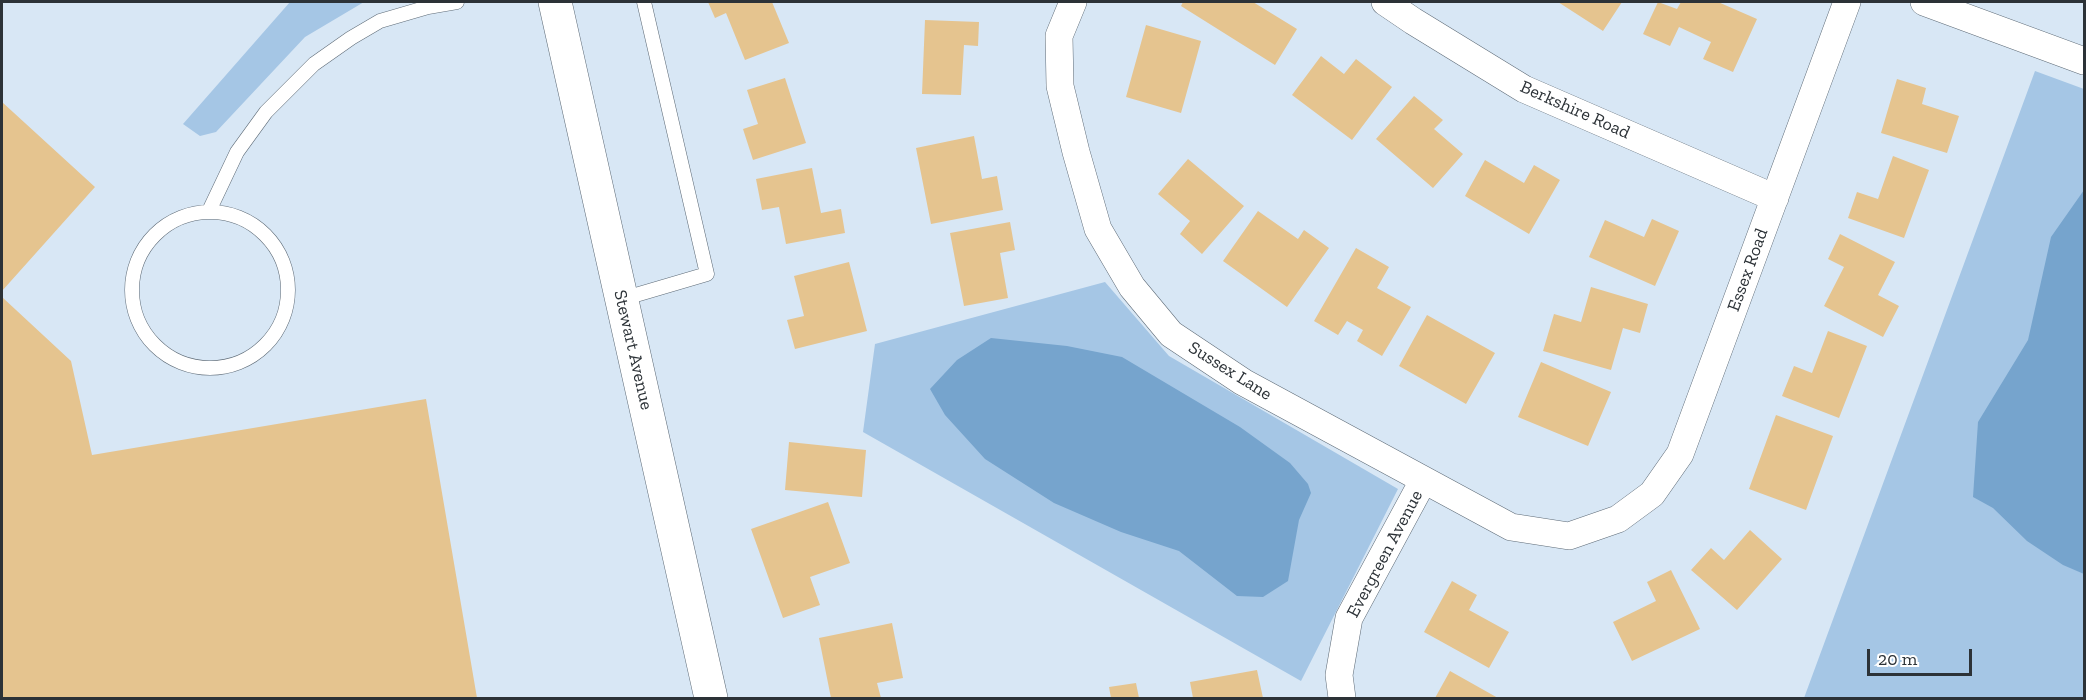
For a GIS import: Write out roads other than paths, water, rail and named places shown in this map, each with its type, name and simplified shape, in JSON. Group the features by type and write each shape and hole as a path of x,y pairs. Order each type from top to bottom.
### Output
{"main road":[{"name":"Stewart Avenue","path":"555,2 711,699"}],"street":[{"name":"Sussex Lane","path":"1073,2 1059,36 1060,86 1098,229 1132,287 1171,334 1234,376 1511,527 1569,536 1618,519"},
{"name":"Berkshire Road","path":"1385,2 1524,89 1775,198"},
{"name":"Essex Road","path":"1618,519 1652,494 1680,454 1847,2"},
{"path":"1924,2 2085,61"},
{"name":"Evergreen Avenue","path":"1342,699 1339,675 1349,618 1423,480"}],"lane":[{"path":"209,212 237,152 266,112 314,64 380,21 428,7 457,2"},
{"path":"622,299 707,274 644,2"},
{"path":"209,212 235,216 259,228 276,248 287,272 289,298 282,324 267,345 246,361 220,369 195,368 171,359 151,343 138,321 132,296 134,270 144,247 161,228 184,216 209,212"}]}
